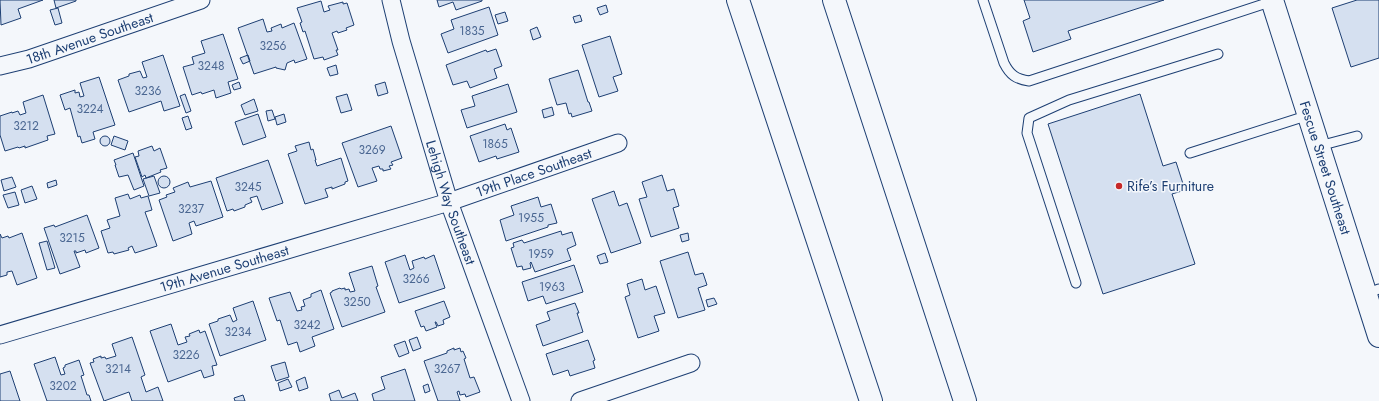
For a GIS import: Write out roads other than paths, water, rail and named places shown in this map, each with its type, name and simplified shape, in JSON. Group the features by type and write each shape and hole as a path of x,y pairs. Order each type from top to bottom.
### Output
{"main road":[{"path":"738,0 871,401"},
{"path":"834,0 965,401"},
{"name":"Fescue Street Southeast","path":"1273,1 1319,146 1372,292 1379,336"}],"street":[{"name":"18th Avenue Southeast","path":"0,66 29,59 201,0"},
{"name":"Lehigh Way Southeast","path":"391,0 401,41 450,202 521,401"},
{"name":"19th Place Southeast","path":"450,202 618,143"},
{"name":"19th Avenue Southeast","path":"0,335 450,202"},
{"path":"580,401 691,364"}],"lane":[{"path":"983,0 1007,70 1012,75 1029,81 1273,1"},
{"path":"1076,283 1027,133 1029,118 1069,100 1218,54"},
{"path":"1190,153 1309,115"},
{"path":"1319,146 1357,136"}],"place":[{"name":"Rife’s Furniture","path":"1119,186"}]}
